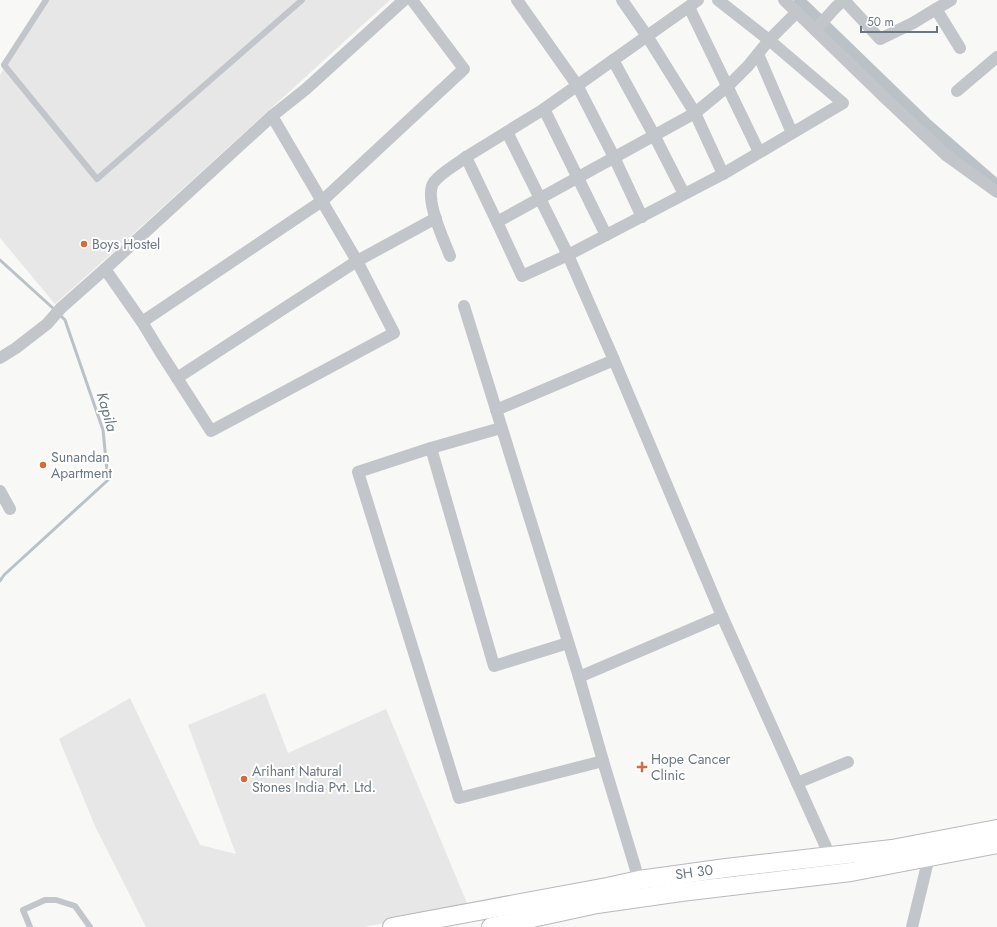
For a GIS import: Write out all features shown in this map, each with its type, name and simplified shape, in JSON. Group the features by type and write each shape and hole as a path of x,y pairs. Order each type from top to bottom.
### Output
{"main road":[{"name":"SH 30","path":"492,927 597,904 689,891 851,872 893,856 997,829"},
{"name":"SH 30","path":"392,927 599,889 639,880 726,868 830,856 929,857 997,844"}],"street":[{"path":"0,358 16,348 46,324 61,308 272,116 306,89 404,0"},
{"path":"142,322 322,201 464,68 412,0"},
{"path":"517,0 577,85 614,157 642,217"},
{"path":"622,0 647,36 695,113 723,174"},
{"path":"466,157 522,276 568,255 723,174 843,103 770,40 718,0"},
{"path":"784,0 947,156 997,192"},
{"path":"815,30 838,2 880,39 913,23 951,0"},
{"path":"450,256 433,210 431,196 433,183 466,157 544,109 694,3 728,86 759,152"},
{"path":"936,9 960,48"},
{"path":"497,222 695,113 728,86 797,12"},
{"path":"758,54 792,133"},
{"path":"957,90 997,57"},
{"path":"613,60 684,194"},
{"path":"544,109 606,235"},
{"path":"105,269 142,322 211,431 394,333 357,261 272,116"},
{"path":"507,132 568,255 722,616 830,856"},
{"path":"177,378 357,261 436,218"},
{"path":"464,306 579,676 639,880"},
{"path":"496,410 614,360"},
{"path":"501,428 431,448 358,472 459,798 603,761"},
{"path":"431,448 494,666 568,643"},
{"path":"0,491 10,509"},
{"path":"579,676 722,616"},
{"path":"797,783 848,762"},
{"path":"912,927 929,857"}],"lane":[{"path":"46,0 4,65 97,179 302,0"},
{"path":"30,927 23,910 45,900 56,900 75,906 90,927"}],"shaded area":[{"path":"48,0 390,0 55,304 0,238 0,75"},
{"path":"265,693 288,753 386,709 469,908 363,927 146,927 95,826 59,739 130,698 200,845 236,854 188,725"}],"waterway":[{"path":"799,0 928,125 997,185"},
{"name":"Kapila","path":"0,260 55,310"},
{"name":"Kapila","path":"0,581 4,575 108,480 103,430 65,320 59,314"}],"place":[{"name":"Boys Hostel","path":"84,244"},
{"name":"Sunandan Apartment","path":"43,465"},
{"name":"Hope Cancer Clinic","path":"642,767"},
{"name":"Arihant Natural Stones India Pvt. Ltd.","path":"244,779"}]}
